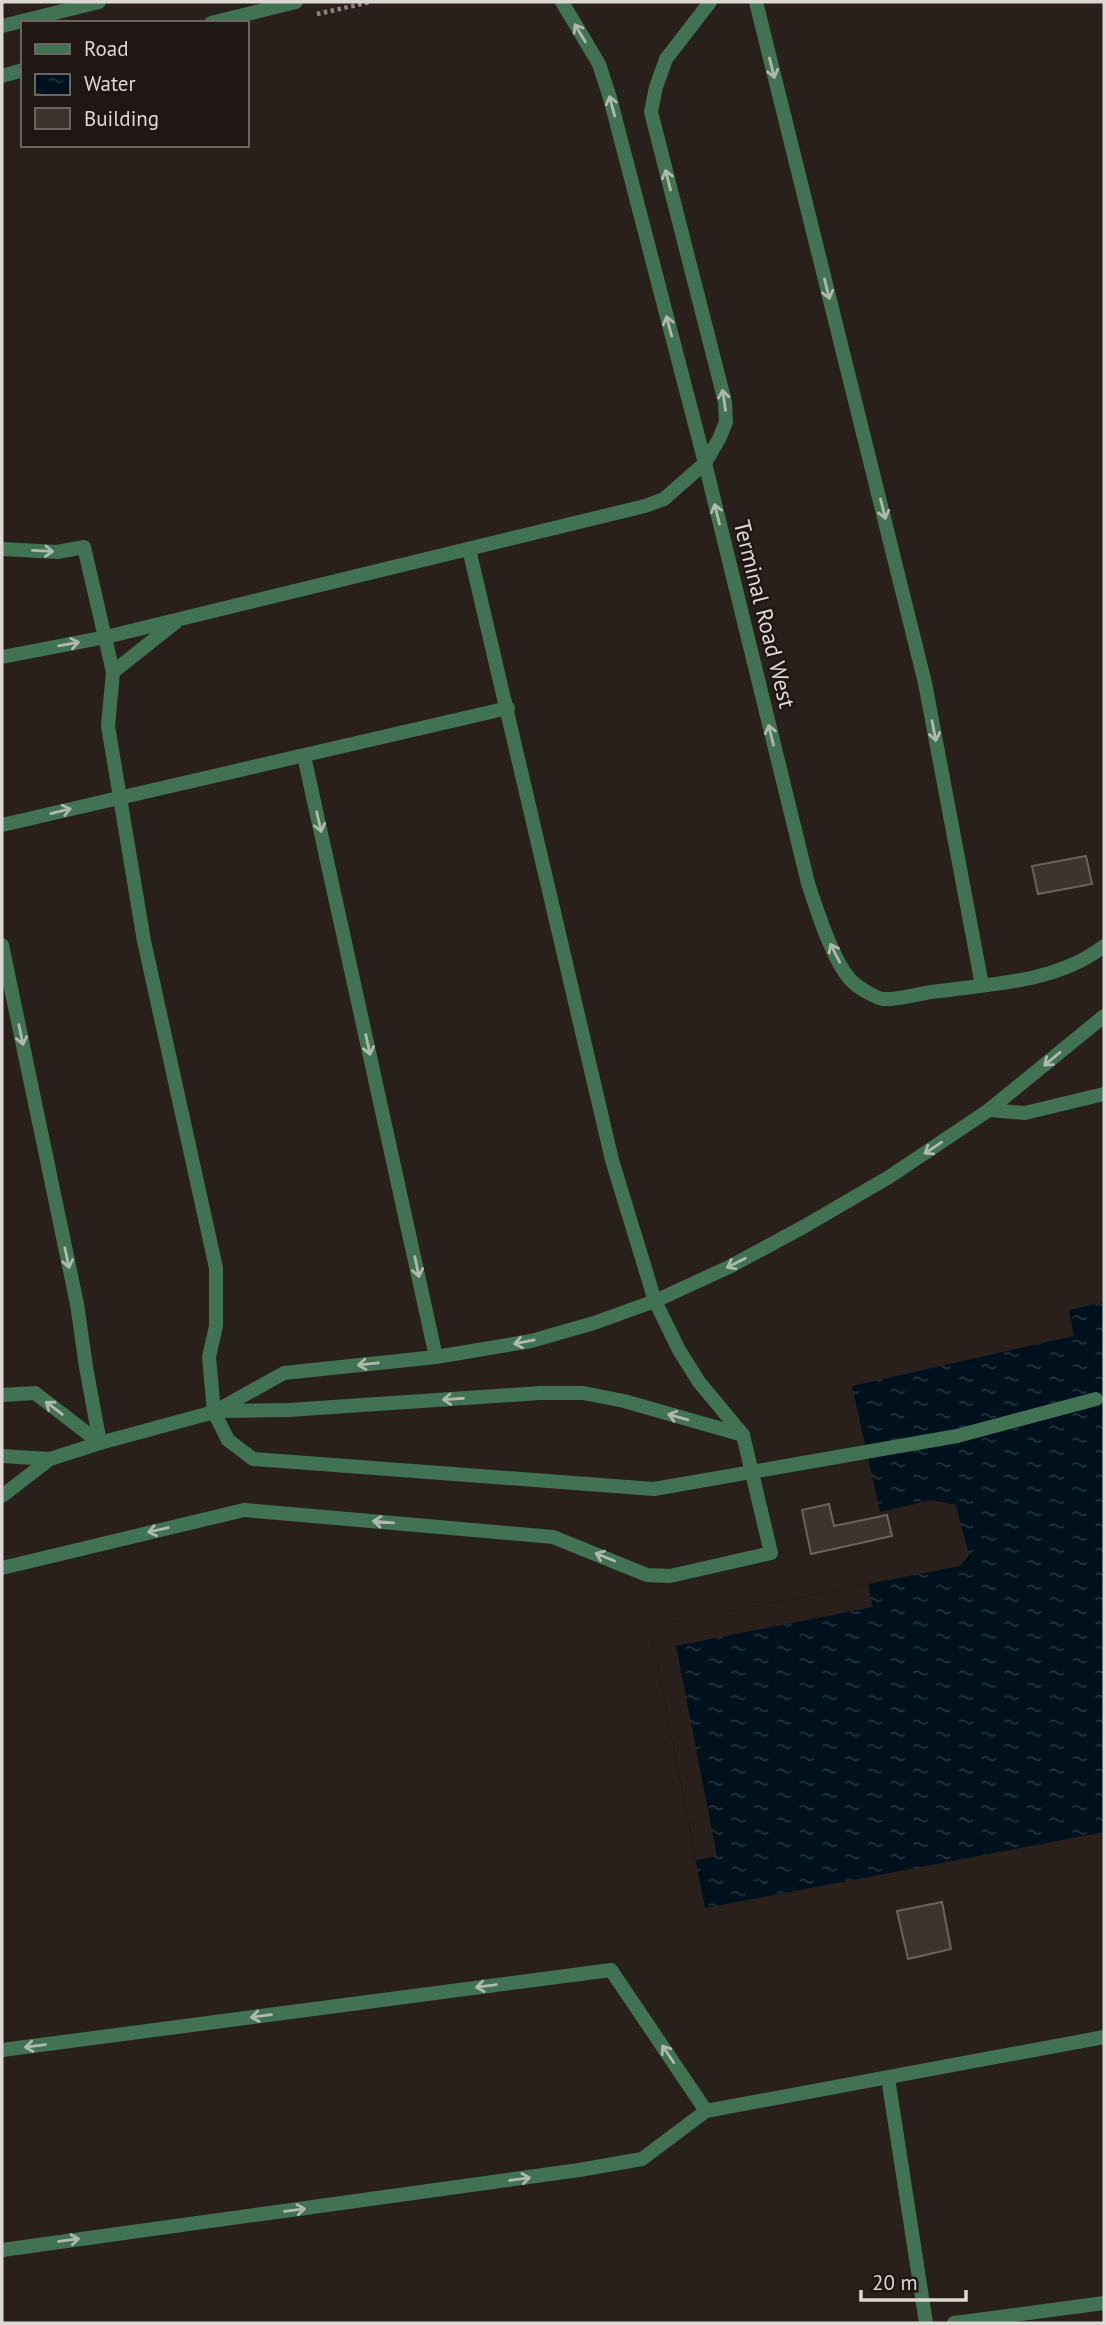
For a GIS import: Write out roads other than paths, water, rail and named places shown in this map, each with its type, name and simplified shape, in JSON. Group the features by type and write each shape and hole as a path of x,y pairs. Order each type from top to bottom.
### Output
{"street":[{"path":"22,21 99,2"},
{"path":"219,21 296,2"},
{"name":"Terminal Road West","path":"562,2 599,64 610,98 705,463 808,884 816,910 839,961 854,984 882,999 1029,978 1073,966 1104,946"},
{"path":"2,657 106,637 607,516 664,499 705,463 726,422 725,402 651,112 666,59 710,2"},
{"path":"756,2 925,683 982,985"},
{"path":"2,26 21,21"},
{"path":"2,76 21,71"},
{"path":"2,549 57,552 83,547 106,637 113,672 108,726 144,941 216,1268 216,1326 209,1357 214,1412 228,1440 253,1459 654,1489 957,1436 1096,1399"},
{"path":"2,1568 244,1510 553,1537 647,1575 670,1576 771,1553 743,1435 699,1382 678,1350 655,1301 612,1160 469,549"},
{"path":"113,672 180,619"},
{"path":"2,825 508,708"},
{"path":"304,756 436,1357"},
{"path":"2,945 77,1304 100,1443"},
{"path":"214,1412 284,1373 436,1357 531,1341 594,1324 655,1301 729,1267 889,1177 989,1110 1104,1016"},
{"path":"989,1110 1025,1113 1104,1094"},
{"path":"2,1496 50,1459 214,1412 289,1410 541,1393 583,1393 624,1401 743,1435"},
{"path":"2,1395 35,1394 100,1443"},
{"path":"2,1456 50,1459"},
{"path":"2,2050 611,1970 706,2111"},
{"path":"2,2250 579,2171 642,2159 706,2111 1104,2037"},
{"path":"888,2078 926,2323"},
{"path":"954,2323 1104,2303"}],"water":[{"path":"1104,1302 1104,1832 705,1908 650,1627 960,1566 969,1555 956,1505 932,1500 880,1512 852,1386 1074,1336 1069,1310"}]}
